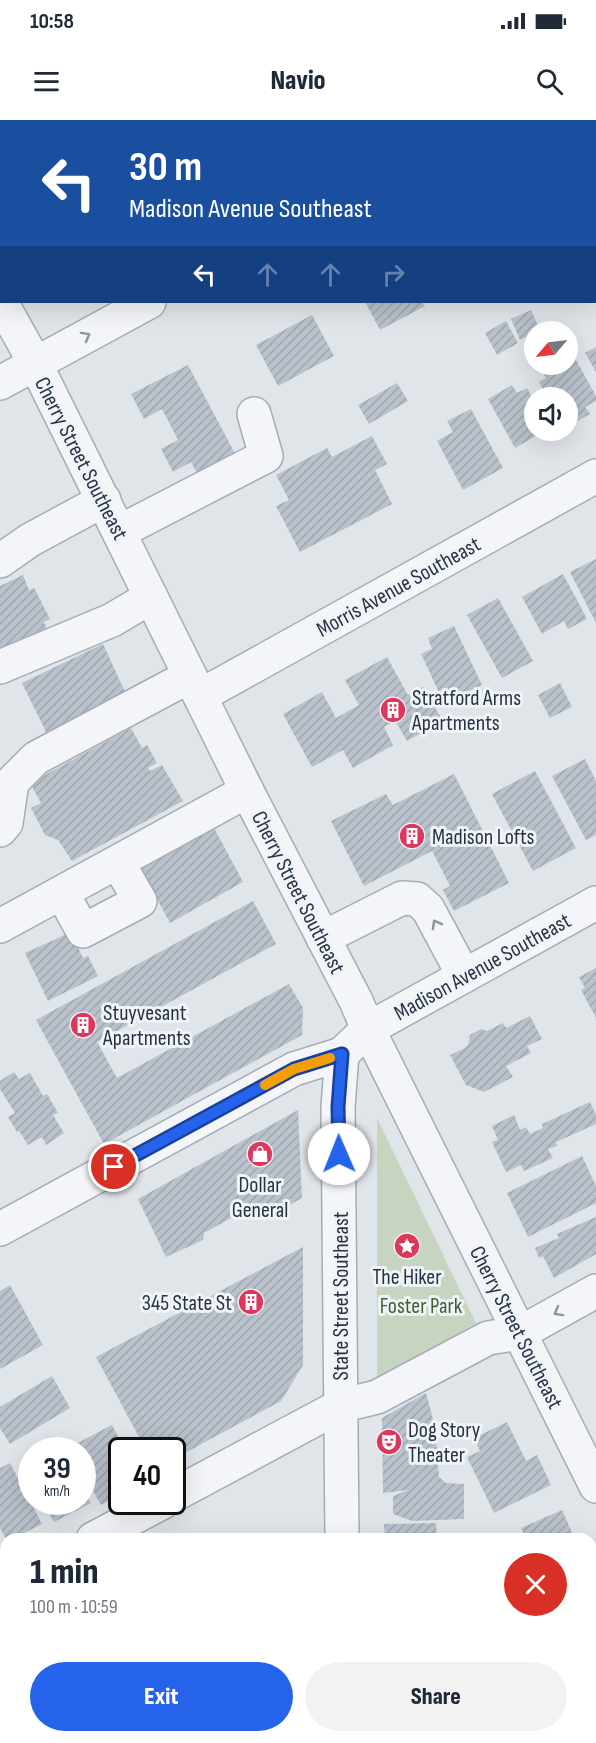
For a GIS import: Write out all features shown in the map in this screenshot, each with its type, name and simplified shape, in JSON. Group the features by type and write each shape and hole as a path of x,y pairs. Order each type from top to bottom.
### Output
{"street":[{"name":"Cherry Street Southeast","path":"2,303 35,363 247,791 356,1001 596,1486"},
{"path":"0,383 147,303"},
{"path":"119,532 266,456 254,414"},
{"name":"Morris Avenue Southeast","path":"0,830 6,823 12,782 36,758 195,686 596,476"},
{"path":"0,561 30,540 104,500"},
{"path":"0,668 112,620 151,597"},
{"path":"0,926 247,791"},
{"path":"62,892 82,931 140,901 118,863"},
{"path":"323,938 402,898 417,899 428,909 464,976"},
{"name":"Madison Avenue Southeast","path":"368,1029 596,903"},
{"path":"0,1229 294,1069 342,1054 368,1029"},
{"name":"State Street Southeast","path":"342,1054 338,1107 342,1533"},
{"path":"186,1488 340,1406 377,1397 489,1338 520,1333 596,1291"},
{"path":"104,1533 138,1515"}],"green space":[{"name":"Foster Park","path":"377,1118 476,1323 377,1381"}],"building":[{"path":"366,303 423,303 425,306 380,330"},
{"path":"531,310 536,321 524,321 524,338 520,340 511,319"},
{"path":"312,315 334,356 278,386 256,345"},
{"path":"506,321 518,343 497,355 485,333"},
{"path":"596,347 596,372 585,353"},
{"path":"578,364 596,396 596,401 585,407 590,414 578,421 578,387 542,387 539,382 546,378 544,375 578,375"},
{"path":"188,365 240,463 202,483 191,462 173,472 161,449 178,440 162,409 144,419 131,394"},
{"path":"397,383 408,401 369,424 358,405"},
{"path":"512,385 517,393 524,390 524,441 527,441 515,448 488,399"},
{"path":"471,409 503,468 463,490 437,441 453,432 447,421"},
{"path":"372,436 387,464 375,470 392,504 300,552 276,506 289,500 276,475 327,448 332,457"},
{"path":"596,559 596,623 570,572"},
{"path":"563,574 587,619 568,629 564,621 542,634 522,597"},
{"path":"23,575 29,590 34,588 50,619 44,622 50,636 0,651 0,586"},
{"path":"498,598 533,661 502,678 467,615"},
{"path":"454,626 482,685 444,703 421,654 432,649 428,638"},
{"path":"103,644 127,696 47,734 22,683"},
{"name":"Stratford Arms Apartments","path":"387,657 408,695 423,687 443,721 407,741 395,721 384,727 393,745 353,768 343,750 312,767 283,714 322,692 336,718 359,705 345,680"},
{"path":"560,683 572,707 550,718 538,695"},
{"path":"131,728 142,748 147,745 157,763 148,768 150,771 162,765 183,801 72,861 58,840 45,835 31,808 41,803 30,783"},
{"path":"585,759 596,781 596,835 586,840 552,776"},
{"path":"535,771 576,848 533,871 492,794"},
{"name":"Madison Lofts","path":"454,774 509,883 454,911 443,890 450,886 432,851 364,886 331,821 386,794 393,805"},
{"path":"212,824 243,882 170,923 138,864"},
{"name":"Stuyvesant Apartments","path":"253,901 276,944 97,1042 117,1078 289,984 303,1008 302,1035 104,1144 36,1020"},
{"path":"71,932 83,958 88,956 98,976 48,1001 25,953"},
{"path":"596,968 596,1018 581,990 585,988 579,977"},
{"path":"530,1016 542,1039 527,1046 531,1053 506,1066 513,1077 484,1092 466,1085 450,1055 468,1045 470,1035 481,1029 487,1031 503,1023 506,1028"},
{"path":"14,1072 19,1079 30,1073 43,1096 47,1094 58,1113 53,1115 64,1133 46,1145 42,1137 28,1145 8,1117 15,1113 0,1089 0,1081"},
{"path":"590,1102 596,1115 596,1124 556,1142 557,1146 548,1149 553,1158 524,1171 521,1165 506,1172 492,1142 498,1140 492,1126 514,1115 520,1130 526,1127 530,1134 543,1128 542,1124"},
{"name":"Dollar General","path":"298,1110 302,1198 270,1216 260,1202 204,1233 203,1240 166,1257 138,1199"},
{"path":"582,1156 596,1186 596,1203 528,1237 507,1193"},
{"path":"596,1217 596,1254 554,1278 543,1256 539,1258 535,1248 559,1238 557,1234"},
{"name":"345 State St","path":"303,1247 303,1365 281,1401 186,1452 186,1437 139,1437 96,1357"},
{"path":"10,1285 43,1345 0,1369 0,1291"},
{"path":"52,1376 70,1408 18,1437 10,1444 0,1428 0,1407"},
{"path":"426,1393 435,1427 439,1477 446,1483 464,1484 464,1519 412,1521 393,1514 393,1496 408,1490 383,1493 382,1418"},
{"path":"507,1422 526,1461 537,1455 551,1485 494,1513 467,1457 480,1451 474,1438"},
{"path":"112,1425 118,1437 108,1437 108,1501 101,1505 96,1496 96,1437 89,1437"},
{"path":"10,1463 18,1478 18,1515 37,1515 42,1524 25,1533 3,1533 0,1528 0,1468"},
{"path":"562,1510 572,1533 523,1533 521,1528"},
{"path":"50,1515 68,1515 54,1522"},
{"path":"436,1523 437,1533 385,1533 384,1524"}],"slow traffic":[{"path":"265,1085 294,1069 330,1058"}],"place":[{"name":"Stratford Arms Apartments","path":"393,710"},
{"name":"Madison Lofts","path":"412,836"},
{"name":"Stuyvesant Apartments","path":"83,1025"},
{"name":"Dollar General","path":"260,1154"},
{"name":"The Hiker","path":"407,1246"},
{"name":"345 State St","path":"251,1302"},
{"name":"Dog Story Theater","path":"389,1442"}],"route":[{"path":"114,1167 294,1069 342,1054 338,1107 339,1154"}]}
